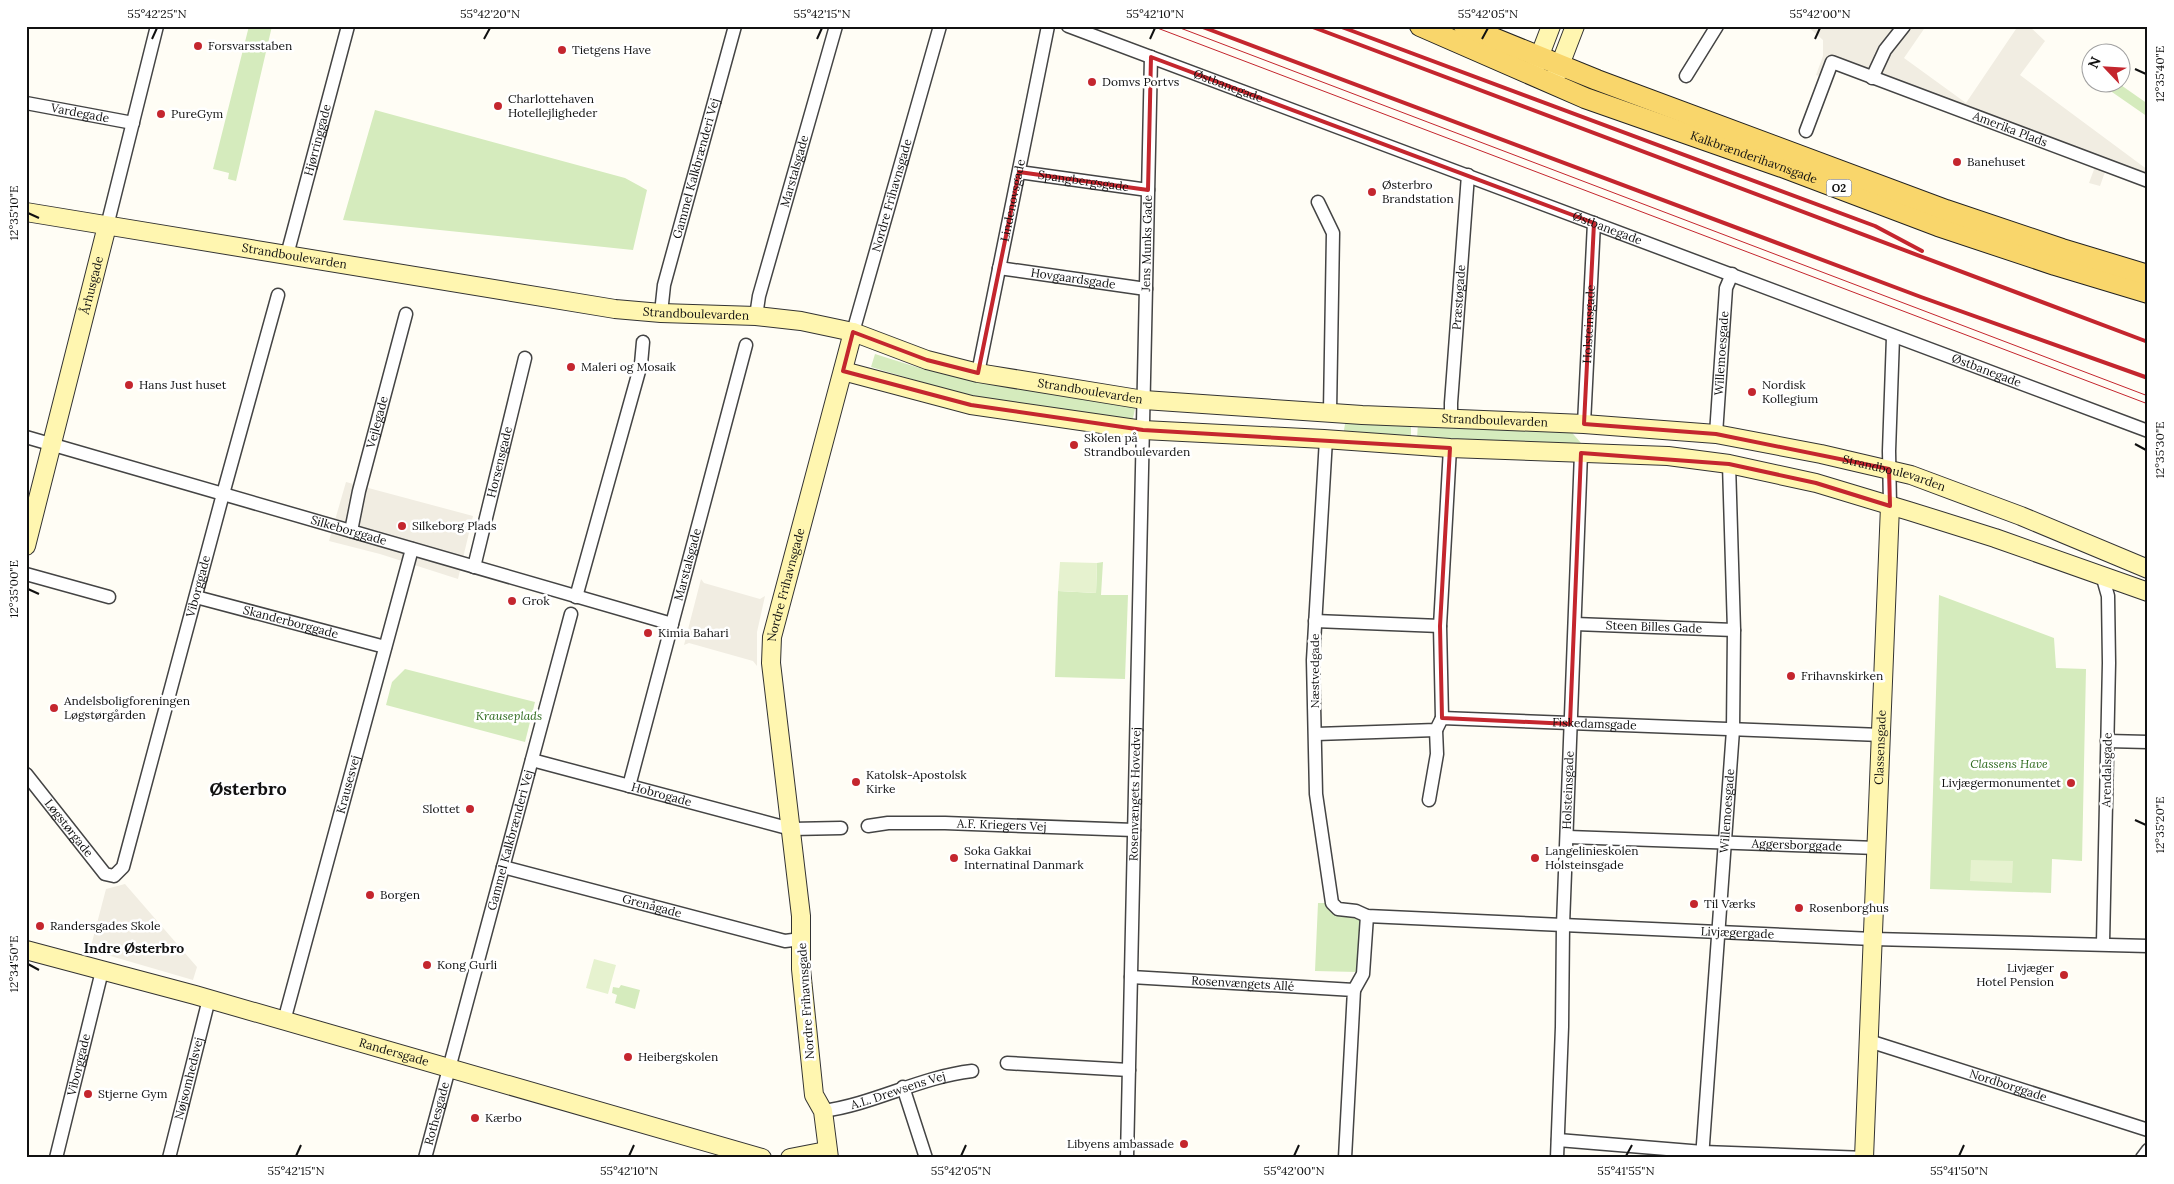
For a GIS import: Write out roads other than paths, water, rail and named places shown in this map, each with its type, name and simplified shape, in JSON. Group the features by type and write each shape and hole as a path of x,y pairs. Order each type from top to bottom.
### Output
{"main road":[{"name":"Kalkbrænderihavnsgade","path":"1420,26 1552,85 1782,167 1938,226 2055,265 2148,293"},
{"name":"Kalkbrænderihavnsgade","path":"1464,26 1614,87 1946,210 2148,275"}],"street":[{"name":"Århusgade","path":"26,546 158,26"},
{"name":"Hjørringgade","path":"287,255 348,26"},
{"name":"Gammel Kalkbrænderi Vej","path":"662,313 664,285 735,26"},
{"name":"Marstalsgade","path":"756,316 759,296 836,26"},
{"name":"Nordre Frihavnsgade","path":"827,1154 822,1111 814,1095 801,969 801,916 771,662 772,637 853,332 940,26"},
{"name":"Lindenovsgade","path":"978,373 1048,26"},
{"name":"Østbanegade","path":"1068,26 1732,274 1893,337 2148,432"},
{"path":"1532,76 1550,26"},
{"path":"1552,85 1576,26"},
{"path":"1686,76 1717,26"},
{"path":"1872,78 1885,50 1904,26"},
{"name":"Jens Munks Gade","path":"1143,430 1151,56"},
{"name":"Amerika Plads","path":"1806,131 1832,62 2148,182"},
{"name":"Vardegade","path":"26,103 133,123"},
{"name":"Spangbergsgade","path":"1019,172 1148,190"},
{"name":"Præstøgade","path":"1451,418 1468,176"},
{"path":"1318,202 1333,233 1330,412"},
{"name":"Strandboulevarden","path":"26,212 615,309 801,320 853,332 927,360 978,373 1144,400 1330,412 1584,424 1716,434 1890,469 2022,516 2148,569"},
{"name":"Holsteinsgade","path":"1584,424 1594,223"},
{"name":"Hovgaardsgade","path":"1000,268 1146,289"},
{"name":"Willemoesgade","path":"1716,434 1726,288 1732,274"},
{"name":"Viborggade","path":"114,876 123,867 278,295"},
{"name":"Vejlegade","path":"351,531 359,491 406,314"},
{"name":"Classensgade","path":"1865,1158 1890,506 1893,337"},
{"path":"576,597 641,364 643,342"},
{"name":"Marstalsgade","path":"629,786 746,345"},
{"name":"Horsensgade","path":"474,567 525,358"},
{"path":"844,371 971,405 1143,430 1326,439 1450,448 1668,456 1729,464 1816,483 1996,538 2148,592"},
{"name":"Rosenvængets Hovedvej","path":"1127,1158 1143,430"},
{"name":"Silkeborggade","path":"26,437 672,624"},
{"name":"Næstvedgade","path":"1326,439 1313,660 1316,794 1332,903"},
{"path":"1429,800 1437,754 1439,724 1440,626 1450,448"},
{"name":"Holsteinsgade","path":"1557,1158 1570,724 1582,453"},
{"name":"Willemoesgade","path":"1702,1155 1733,730 1734,630 1729,464"},
{"name":"Krausesvej","path":"284,1021 412,549"},
{"path":"26,574 109,597"},
{"name":"Arendalsgade","path":"2103,944 2109,663 2108,596 2110,578"},
{"name":"Skanderborggade","path":"196,597 386,647"},
{"name":"Gammel Kalkbrænderi Vej","path":"448,1068 572,614"},
{"path":"1315,621 1440,626"},
{"name":"Steen Billes Gade","path":"1574,624 1734,630"},
{"name":"Fiskedamsgade","path":"1316,734 1439,724 1570,724 1881,735"},
{"path":"2107,742 2148,742"},
{"name":"Hobrogade","path":"532,760 791,829"},
{"name":"Løgstørgade","path":"26,774 105,874 114,876"},
{"name":"A.F. Kriegers Vej","path":"868,826 888,823 945,823 1134,830"},
{"path":"791,829 840,828"},
{"name":"Aggersborggade","path":"1568,837 1876,848"},
{"name":"Grenågade","path":"502,867 784,941 801,939"},
{"name":"Livjægergade","path":"1332,903 1339,910 1356,911 1367,916 1719,931 1873,940 2148,946"},
{"path":"1344,1158 1354,990 1363,974 1367,916"},
{"name":"Randersgade","path":"26,950 209,999 762,1158"},
{"name":"Viborggade","path":"56,1158 102,971"},
{"name":"Rosenvængets Allé","path":"1131,977 1354,990"},
{"name":"Nøjsomhedsvej","path":"169,1158 209,999"},
{"name":"Nordborggade","path":"1869,1041 2148,1130"},
{"path":"1007,1063 1129,1070"},
{"name":"Rothesgade","path":"424,1158 448,1068"},
{"name":"A.L. Drewsens Vej","path":"822,1111 844,1108 903,1087 972,1070"},
{"path":"903,1087 926,1158"},
{"path":"1558,1140 1702,1155 1865,1158"},
{"path":"2142,1158 2148,1150"},
{"path":"790,1158 827,1154"}],"tram line":[{"path":"1152,26 2148,404"},
{"path":"1175,26 2148,396"}],"railway":[{"path":"1200,26 1921,297 2148,378"},
{"path":"1310,26 2148,342"},
{"path":"1339,26 1875,226 1922,251"}],"place":[{"name":"Forsvarsstaben","path":"198,46"},
{"name":"Tietgens Have","path":"562,50"},
{"name":"Domvs Portvs","path":"1092,82"},
{"name":"Charlottehaven Hotellejligheder","path":"498,106"},
{"name":"PureGym","path":"161,114"},
{"name":"Banehuset","path":"1957,162"},
{"name":"Østerbro Brandstation","path":"1372,192"},
{"name":"Maleri og Mosaik","path":"571,367"},
{"name":"Hans Just huset","path":"129,385"},
{"name":"Nordisk Kollegium","path":"1752,392"},
{"name":"Skolen på Strandboulevarden","path":"1074,445"},
{"name":"Silkeborg Plads","path":"402,526"},
{"name":"Grok","path":"512,601"},
{"name":"Kimia Bahari","path":"648,633"},
{"name":"Frihavnskirken","path":"1791,676"},
{"name":"Andelsboligforeningen Løgstørgården","path":"54,708"},
{"name":"Katolsk-Apostolsk Kirke","path":"856,782"},
{"name":"Livjægermonumentet","path":"2071,783"},
{"name":"Slottet","path":"470,809"},
{"name":"Soka Gakkai Internatinal Danmark","path":"954,858"},
{"name":"Langelinieskolen Holsteinsgade","path":"1535,858"},
{"name":"Borgen","path":"370,895"},
{"name":"Til Værks","path":"1694,904"},
{"name":"Rosenborghus","path":"1799,908"},
{"name":"Randersgades Skole","path":"40,926"},
{"name":"Kong Gurli","path":"427,965"},
{"name":"Livjæger Hotel Pension","path":"2064,975"},
{"name":"Heibergskolen","path":"628,1057"},
{"name":"Stjerne Gym","path":"88,1094"},
{"name":"Kærbo","path":"475,1118"},
{"name":"Libyens ambassade","path":"1184,1144"}],"district":[{"name":"Østerbro","path":"248,789"},
{"name":"Indre Østerbro","path":"134,948"}],"park label":[{"name":"Krauseplads","path":"509,716"},
{"name":"Classens Have","path":"2009,764"}]}
